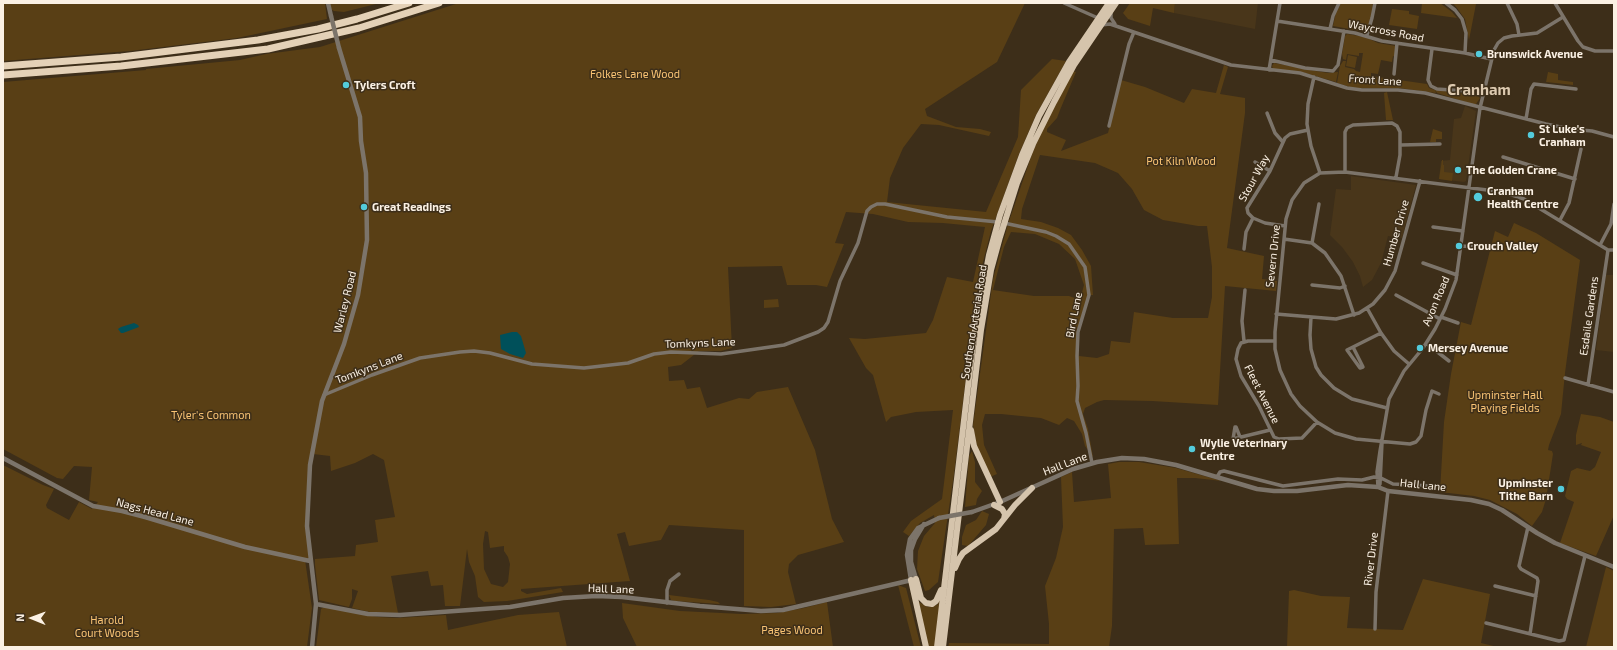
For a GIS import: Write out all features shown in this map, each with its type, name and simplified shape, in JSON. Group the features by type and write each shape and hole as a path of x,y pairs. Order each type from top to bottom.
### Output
{"highway":[{"path":"3,66 121,57 258,40 318,29 409,3"},
{"path":"3,75 142,64 268,49 376,23 439,3"},
{"name":"Southend Arterial Road","path":"943,647 986,299 1001,222 1022,155 1039,116 1069,62 1098,18 1110,6 1116,3"},
{"name":"Southend Arterial Road","path":"937,647 978,308 989,255 1033,144 1064,84 1110,6"},
{"path":"970,422 974,446 1000,502"},
{"path":"950,588 957,563 961,556 971,547 990,535 1015,505 1032,488"},
{"path":"994,505 1004,512 1005,517 1002,522"},
{"path":"913,580 923,601 929,604 934,603 940,592 949,552"},
{"path":"913,580 926,647"}],"street":[{"name":"Warley Road","path":"312,647 316,604 310,561 307,521 309,479 320,407 341,350 360,288 367,240 366,173 361,141 360,117 339,48 328,3"},
{"path":"1064,3 1098,18"},
{"path":"1269,70 1280,3"},
{"path":"1330,29 1332,16 1339,3"},
{"path":"1367,35 1375,3"},
{"path":"1446,3 1455,10 1462,19 1466,33 1466,53"},
{"path":"1507,3 1517,24 1519,35"},
{"path":"1555,3 1578,42 1583,47 1594,51 1614,51"},
{"path":"1110,6 1111,18 1116,25"},
{"path":"1480,108 1491,59 1494,50 1501,40 1508,36 1537,33 1563,17"},
{"name":"Waycross Road","path":"1277,21 1367,35 1382,41 1466,53 1491,59"},
{"path":"1096,30 1104,24 1116,25"},
{"name":"Front Lane","path":"1116,25 1231,65 1294,72 1347,88 1362,90 1398,90 1425,93 1557,127 1600,132 1614,137"},
{"path":"1271,60 1305,68 1333,71 1338,65 1344,31"},
{"path":"1109,126 1129,44 1134,32"},
{"path":"1394,74 1397,43"},
{"path":"1432,49 1428,80 1431,86 1437,89 1466,91 1483,95"},
{"path":"1314,77 1307,110 1308,130 1313,153 1320,173 1344,172 1396,177 1495,190 1515,195 1560,220 1608,250 1614,250"},
{"path":"1526,119 1531,89 1534,84 1576,89"},
{"name":"Avon Road","path":"1378,487 1380,484 1379,478 1383,446 1382,442 1387,408 1394,387 1409,364 1426,343 1440,318 1457,275 1480,108"},
{"path":"1267,113 1275,133 1282,141 1290,134 1308,130"},
{"path":"1344,172 1345,132 1350,125 1395,124 1400,132 1401,145 1396,177"},
{"name":"Stour Way","path":"1282,141 1270,171 1248,205 1248,213 1253,218 1265,223 1285,226"},
{"path":"1401,145 1440,144"},
{"path":"1560,220 1569,203 1581,149"},
{"path":"1503,156 1575,179"},
{"path":"1255,162 1270,171"},
{"name":"Severn Drive","path":"1320,173 1304,183 1295,194 1290,204 1285,226 1276,314 1275,341 1278,364 1284,383 1296,401 1317,422 1335,432 1356,439 1407,444 1416,442 1422,433 1426,410 1432,391 1439,394"},
{"name":"Humber Drive","path":"1276,314 1336,319 1354,315 1368,308 1385,290 1395,271 1420,181"},
{"name":"Tomkyns Lane","path":"324,395 398,365 427,357 460,352 474,351 490,353 532,364 584,368 628,363 654,354 671,352 722,354 784,345 818,332 824,328 828,322 840,281 858,243 867,211 876,204 885,204 947,217 1001,222"},
{"path":"1312,243 1319,204"},
{"path":"1600,244 1610,224 1614,204"},
{"path":"1244,249 1246,232 1253,218"},
{"name":"Bird Lane","path":"1001,222 1046,232 1056,236 1069,244 1085,267 1089,295 1078,332 1077,401 1085,427 1092,463"},
{"path":"1433,228 1464,231"},
{"path":"1284,239 1312,243 1325,253 1331,260 1345,286 1354,315"},
{"path":"1462,246 1481,247"},
{"name":"Esdaile Gardens","path":"1588,385 1608,250"},
{"path":"1423,263 1457,275"},
{"path":"1312,285 1340,288 1345,286"},
{"path":"1245,290 1242,321 1244,341 1275,341"},
{"path":"1396,295 1440,318 1458,323"},
{"path":"1368,308 1382,333 1394,350 1409,364"},
{"path":"1311,317 1311,349 1316,367 1321,375 1334,388 1352,399 1387,408"},
{"path":"1354,347 1363,367 1360,368 1347,350 1382,333"},
{"name":"Fleet Avenue","path":"1244,341 1238,349 1236,359 1238,370 1259,406 1272,435 1276,438 1299,439 1305,436 1317,422"},
{"path":"1426,343 1449,361"},
{"path":"1565,378 1614,392"},
{"path":"1240,437 1270,430"},
{"name":"Nags Head Lane","path":"3,458 94,506 145,517 245,547 310,561"},
{"name":"Hall Lane","path":"316,604 360,613 390,616 510,607 583,596 622,597 667,603 761,611 783,610 913,580 909,571 907,555 909,543 918,528 924,524 939,518 972,512 994,505 1073,469 1092,463 1122,458 1144,459 1176,465 1257,489 1297,491 1348,485 1378,487 1388,491 1445,496 1489,504 1506,512 1555,543 1614,567"},
{"name":"Hall Lane","path":"1217,477 1220,472 1224,471 1283,486 1338,479 1362,480 1379,478 1393,484 1432,486"},
{"name":"River Drive","path":"1375,629 1376,592 1388,491"},
{"path":"913,580 911,550 915,539 924,524"},
{"path":"1528,527 1519,566 1521,569 1537,578 1536,596 1530,634"},
{"path":"1486,623 1559,641 1564,640 1566,638 1585,556"},
{"path":"903,582 909,571"},
{"path":"667,603 667,590 670,581 679,574"},
{"path":"1495,586 1536,596"}],"shaded area":[{"path":"1175,3 1258,3 1255,29 1174,13"},
{"path":"1465,106 1476,111 1466,181 1439,179 1441,161 1450,160 1454,119 1461,118"},
{"path":"1351,176 1416,185 1402,238 1388,236 1381,263 1372,280 1363,287 1360,276 1353,262 1342,247 1330,235 1336,189 1351,190"},
{"path":"1606,275 1614,275 1614,352 1596,350"}],"green space":[{"path":"3,3 325,3 327,19 237,38 130,51 3,61"},
{"path":"328,3 380,3 344,12 330,9"},
{"path":"459,3 1025,3 997,62 925,109 927,116 956,127 980,129 991,132 989,136 939,125 921,124 903,148 890,178 887,202 986,212 1018,137 1021,90 1052,59 1066,61 1036,115 1019,154 991,231 982,266 975,304 954,474 938,582 929,590 925,591 917,569 918,551 924,536 935,523 934,515 920,523 909,536 903,532 911,521 942,499 953,410 916,412 891,417 886,422 873,375 866,368 849,338 865,339 926,333 933,320 947,277 973,282 985,227 943,223 908,222 873,214 846,212 835,243 844,244 827,287 816,285 787,285 782,266 728,267 732,348 721,351 699,351 681,365 668,367 669,381 684,380 687,389 700,387 707,408 739,398 749,399 757,392 788,387 815,450 832,519 844,542 798,555 789,564 788,572 796,604 771,607 744,606 744,530 669,525 661,540 629,546 625,532 617,534 630,581 521,589 521,591 527,594 561,588 563,592 507,601 484,602 478,597 475,576 469,562 467,549 460,606 445,606 443,585 431,586 428,571 391,576 398,613 370,612 352,608 358,591 352,589 352,599 349,607 319,600 315,559 355,556 356,545 378,542 375,520 395,517 384,460 373,454 355,463 331,471 330,456 313,454 307,505 310,561 305,560 312,608 307,647 3,647 3,465 54,489 46,505 47,508 69,520 79,502 92,509 98,502 89,500 92,467 74,466 63,479 57,478 3,449 3,82 146,70 240,60 266,54 320,47","holes":["485,531 488,532 490,548 504,546 504,551 510,564 508,582 503,587 491,584 484,569 483,544"]},
{"path":"1130,3 1175,3 1174,13 1153,8 1150,26 1128,19 1123,13"},
{"path":"1341,3 1373,3 1371,18 1366,32 1333,26 1336,12"},
{"path":"1422,3 1440,3 1457,18 1421,13"},
{"path":"1453,3 1476,4 1469,40 1465,19"},
{"path":"1392,9 1409,11 1409,14 1419,16 1417,29 1389,25"},
{"path":"1347,34 1365,37 1378,43 1396,46 1395,57 1393,56 1392,62 1381,60 1378,74 1371,73 1371,76 1427,84 1429,88 1435,90 1436,93 1399,88 1353,88 1337,83 1340,66 1343,61 1346,61 1345,67 1360,72 1363,53 1359,53 1359,56 1347,54 1346,60 1343,59 1342,54 1345,36"},
{"path":"1348,55 1357,57 1355,68 1346,66"},
{"path":"1274,63 1328,73 1338,72 1336,82 1302,72 1273,69 1272,66"},
{"name":"Pot Kiln Wood","path":"1224,65 1228,67 1220,94 1245,98 1245,113 1227,248 1264,256 1262,279 1277,281 1276,291 1225,286 1218,405 1152,401 1104,400 1097,402 1085,408 1083,414 1088,429 1093,457 1085,446 1082,434 1074,421 1067,418 1059,425 1041,418 985,414 982,425 984,445 997,474 990,477 977,447 973,425 993,279 1008,224 1032,154 1047,118 1072,71 1076,72 1057,118 1047,129 1047,132 1066,140 1061,151 1108,133 1121,80 1145,87 1184,103 1192,89 1216,93","holes":["1040,155 1095,163 1118,173 1132,189 1144,210 1163,220 1198,226 1207,226 1212,267 1212,297 1208,318 1173,318 1134,312 1130,343 1111,341 1109,354 1097,358 1079,356 1079,332 1089,295 1093,295 1091,266 1071,235 1058,228 1041,222 1021,219 1022,209","1011,232 1035,234 1059,244 1075,259 1084,285 1080,300 1069,296 1034,296 993,290 1004,247"]},
{"path":"1548,72 1558,74 1558,80 1573,82 1573,85 1546,82"},
{"path":"1435,90 1477,95 1480,98 1476,104 1472,104 1437,93"},
{"path":"1387,92 1393,120 1386,120 1384,93"},
{"path":"1433,129 1442,132 1442,139 1436,139 1436,142 1430,142"},
{"path":"1442,160 1444,172 1453,173 1452,181 1439,179"},
{"name":"Upminster Hall Playing Fields","path":"1514,223 1536,233 1580,260 1561,414 1548,450 1552,451 1553,454 1546,499 1542,512 1532,526 1517,514 1490,500 1474,496 1440,492 1444,422 1461,322 1471,325 1495,231 1508,237"},
{"path":"778,299 779,307 764,308 764,300"},
{"path":"1581,414 1600,417 1614,422 1614,515 1596,556 1560,543 1574,502 1567,499 1565,496 1571,471 1577,468 1590,471 1595,467 1601,452 1581,445 1582,443 1576,445 1576,435"},
{"path":"972,451 975,462 975,482 982,491 977,499 976,505 965,507 969,456"},
{"path":"1119,462 1139,462 1176,468 1222,481 1177,478 1179,544 1145,545 1143,528 1114,529 1112,626 1109,647 948,647 949,643 1049,644 1049,624 1045,586 1056,558 1063,527 1061,477 1072,472 1074,502 1111,498 1108,464"},
{"path":"982,511 989,514 986,525 968,546 962,545 962,537 966,525 976,520"},
{"path":"1606,567 1614,571 1614,647 1586,647"},
{"path":"1423,579 1490,594 1481,643 1498,647 1287,647 1289,591 1294,590 1321,596 1350,597 1347,628 1403,630"},
{"path":"898,585 906,588 921,647 914,647"},
{"path":"915,592 919,602 928,607 937,605 941,598 935,647 927,647"},
{"path":"669,595 709,600 720,604 675,601 671,600"},
{"name":"Pages Wood","path":"827,602 833,647 637,647 623,618 622,603 680,611 742,614 777,613"},
{"path":"324,607 378,617 397,618 446,615 448,630 518,615 559,612 567,647 316,647 321,609"}],"water":[{"path":"134,323 139,327 123,333 121,333 118,329 121,327"},
{"path":"517,332 521,336 526,353 523,358 510,354 501,349 500,335"}],"place":[{"name":"Brunswick Avenue","path":"1479,54"},
{"name":"Tylers Croft","path":"346,85"},
{"name":"St Luke's Cranham","path":"1531,135"},
{"name":"The Golden Crane","path":"1458,170"},
{"name":"Cranham Health Centre","path":"1478,197"},
{"name":"Great Readings","path":"364,207"},
{"name":"Crouch Valley","path":"1459,246"},
{"name":"Mersey Avenue","path":"1420,348"},
{"name":"Wylie Veterinary Centre","path":"1192,449"},
{"name":"Upminster Tithe Barn","path":"1561,489"}],"district":[{"name":"Cranham","path":"1479,90"}],"park label":[{"name":"Folkes Lane Wood","path":"635,74"},
{"name":"Tyler's Common","path":"211,415"},
{"name":"Harold Court Woods","path":"107,626"}]}
